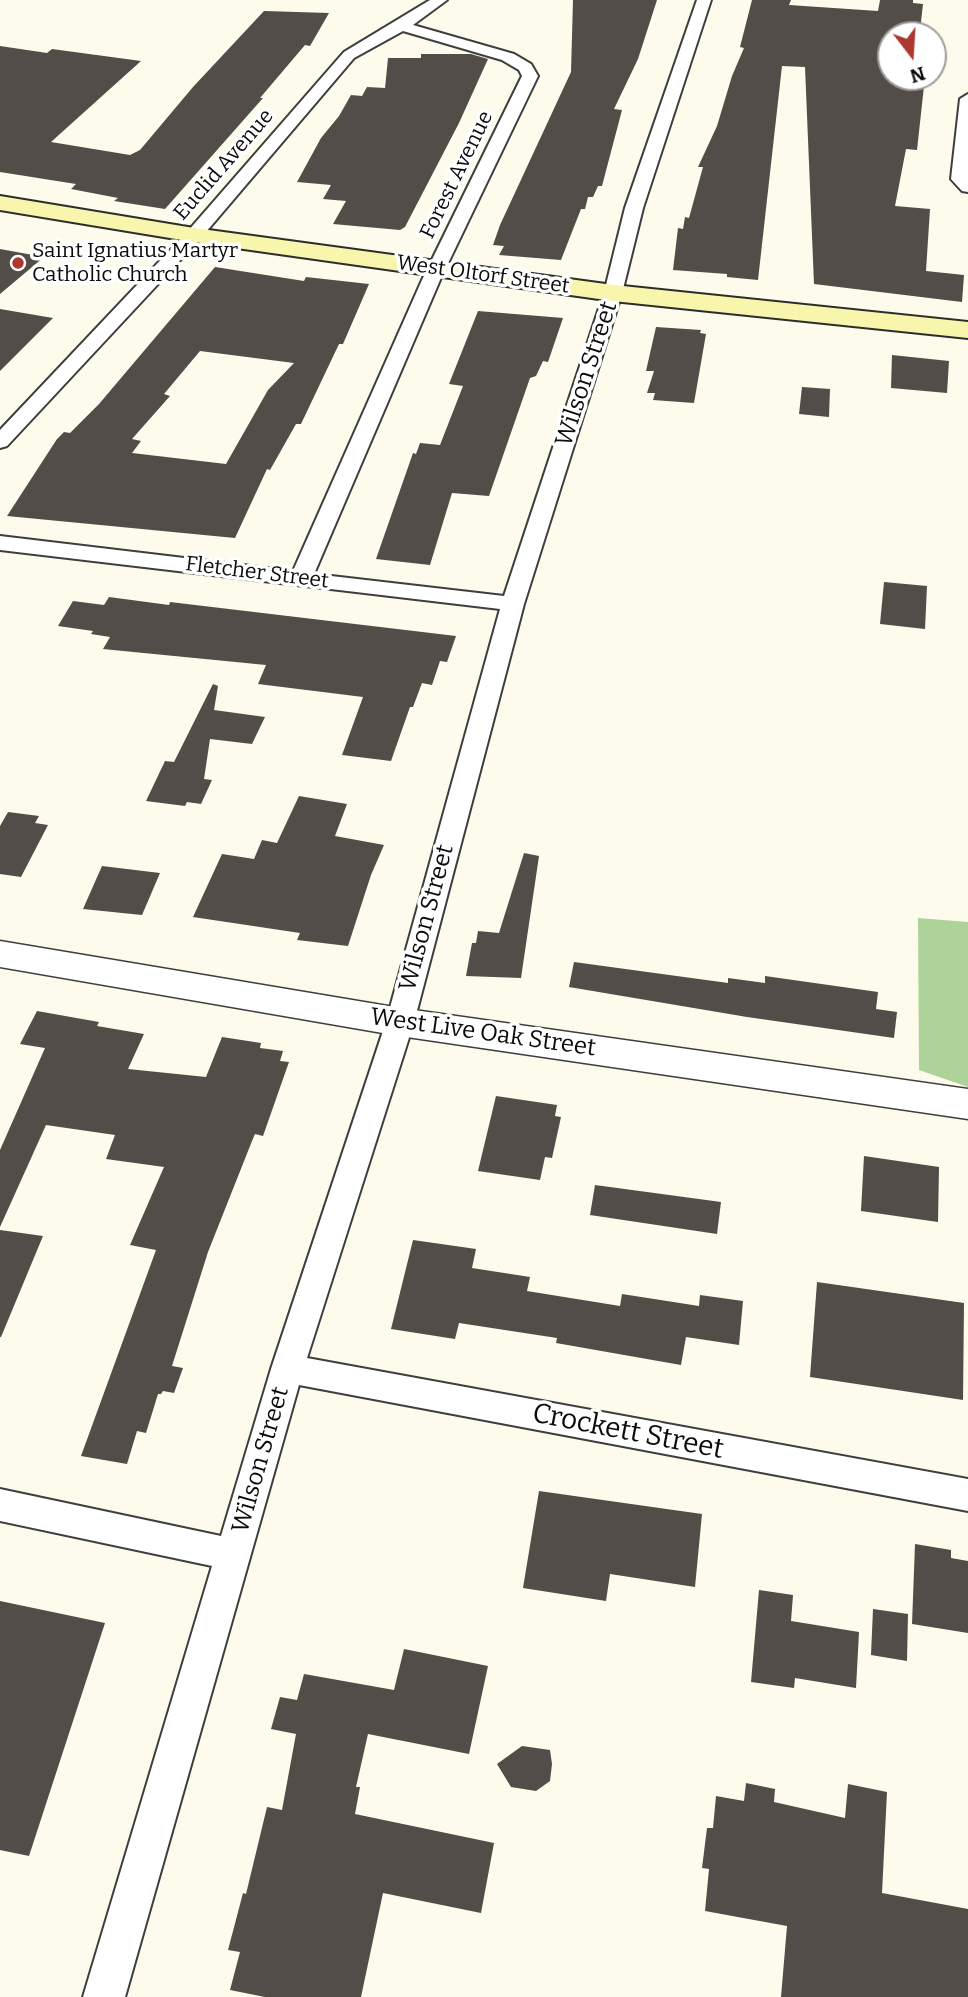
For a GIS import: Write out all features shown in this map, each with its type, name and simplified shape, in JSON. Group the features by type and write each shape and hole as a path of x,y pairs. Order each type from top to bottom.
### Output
{"main road":[{"name":"West Oltorf Street","path":"0,203 194,235 613,293 968,330"}],"street":[{"name":"Euclid Avenue","path":"0,442 194,235 349,55 440,0"},
{"name":"Wilson Street","path":"104,1997 287,1369 400,1022 513,604 613,293 634,208 704,0"},
{"name":"Forest Avenue","path":"301,578 436,269 530,76 526,67 508,57 401,26"},
{"path":"968,99 960,179 968,187"},
{"name":"Fletcher Street","path":"0,543 513,604"},
{"name":"West Live Oak Street","path":"0,954 400,1022 968,1104"},
{"name":"Crockett Street","path":"287,1369 968,1495"},
{"path":"0,1505 234,1555"}],"green space":[{"path":"918,918 968,922 968,1087 919,1070"}],"building":[{"path":"573,0 657,0 638,59 614,109 622,110 602,186 598,186 593,197 588,197 585,209 581,209 561,260 499,255 504,246 493,245 500,225 571,72"},
{"path":"752,0 791,0 789,5 878,11 880,0 913,0 913,3 923,4 921,21 877,21 877,91 923,91 917,150 906,149 895,206 930,209 926,271 964,275 962,302 814,284 805,67 782,66 758,280 727,277 727,274 673,270 678,228 683,229 685,217 689,218 703,167 698,167 717,126 732,76 744,48 740,47"},
{"path":"264,11 329,13 310,46 305,45 260,98 263,98 165,209 114,201 118,198 71,189 76,184 0,172 0,46 47,53 52,49 141,61 51,142 130,155 140,150 193,87"},
{"path":"421,54 471,54 488,59 459,123 405,227 400,230 333,224 346,201 323,199 331,185 297,182 321,138 339,116 351,95 362,96 367,87 385,88 388,58 421,58"},
{"name":"Saint Ignatius Martyr Catholic Church","path":"0,249 44,257 0,294"},
{"path":"215,267 304,281 306,277 369,284 343,344 339,344 301,424 296,424 270,470 267,469 235,538 7,516 57,439 64,432 70,433 99,404","holes":["200,351 294,363 268,390 226,464 132,453 141,441 132,439 170,396 164,394"]},
{"path":"0,309 53,318 0,371"},
{"path":"478,311 563,318 548,362 543,361 536,376 530,378 489,496 452,493 430,565 376,559 413,453 416,454 420,443 440,445 463,386 449,384"},
{"path":"656,327 701,330 700,333 706,334 694,403 653,400 655,393 647,393 654,371 646,371"},
{"path":"892,355 949,361 947,393 891,388"},
{"path":"802,387 830,389 829,417 799,414"},
{"path":"884,582 927,586 925,629 880,624"},
{"path":"109,597 456,636 447,662 440,661 432,685 422,683 413,707 410,707 391,761 342,755 363,697 258,684 266,665 103,649 110,637 91,634 93,631 58,626 73,601 104,605"},
{"path":"213,684 218,686 214,710 265,717 252,744 210,739 204,779 212,780 201,804 187,802 185,806 146,801 165,761 174,762"},
{"path":"299,796 347,804 335,836 384,845 371,875 348,946 297,940 300,933 193,917 222,854 254,859 262,840 277,843"},
{"path":"8,812 39,816 35,823 48,825 21,877 0,874 0,826"},
{"path":"524,853 539,856 521,978 466,976 472,943 476,943 478,931 499,933"},
{"path":"102,866 160,873 142,915 83,909"},
{"path":"574,962 728,983 728,978 765,983 765,976 878,992 876,1009 897,1012 894,1038 569,987"},
{"path":"37,1011 99,1022 97,1026 144,1034 128,1069 206,1077 222,1037 261,1043 260,1048 283,1051 280,1061 289,1062 263,1136 255,1134 208,1252 172,1366 183,1368 174,1393 163,1391 158,1394 146,1433 137,1431 127,1464 81,1456 156,1250 130,1245 164,1167 106,1159 115,1135 46,1125 0,1227 0,1150 45,1048 20,1044"},
{"path":"496,1096 557,1105 555,1116 561,1117 552,1158 545,1157 540,1180 478,1171"},
{"path":"864,1156 939,1167 938,1222 861,1211"},
{"path":"595,1185 721,1202 717,1234 590,1215"},
{"path":"0,1230 43,1236 1,1337 0,1337"},
{"path":"413,1240 476,1249 472,1268 530,1277 527,1291 620,1306 622,1294 699,1306 700,1295 743,1301 739,1345 686,1337 681,1365 556,1343 557,1338 459,1323 455,1339 391,1329"},
{"path":"817,1282 964,1303 963,1400 810,1377"},
{"path":"539,1491 702,1514 695,1587 610,1574 606,1601 523,1588"},
{"path":"915,1544 951,1550 951,1558 968,1561 968,1633 912,1624"},
{"path":"759,1590 793,1595 791,1621 859,1632 856,1688 795,1678 794,1688 751,1682"},
{"path":"0,1601 105,1623 29,1856 0,1850"},
{"path":"873,1609 908,1614 907,1661 871,1655"},
{"path":"404,1649 488,1666 469,1754 368,1734 356,1787 360,1787 355,1814 494,1843 481,1913 383,1893 361,1997 265,1997 230,1990 240,1952 228,1950 243,1893 246,1894 267,1807 282,1810 296,1734 271,1729 280,1697 297,1700 304,1674 394,1690"},
{"path":"522,1746 550,1750 550,1781 536,1791 511,1787 497,1764"},
{"path":"746,1783 775,1789 774,1802 845,1818 848,1784 887,1792 882,1893 968,1909 968,1997 781,1997 787,1926 705,1911 709,1869 702,1868 707,1828 713,1828 716,1796 744,1801"}],"place":[{"name":"Saint Ignatius Martyr Catholic Church","path":"18,263"}]}
